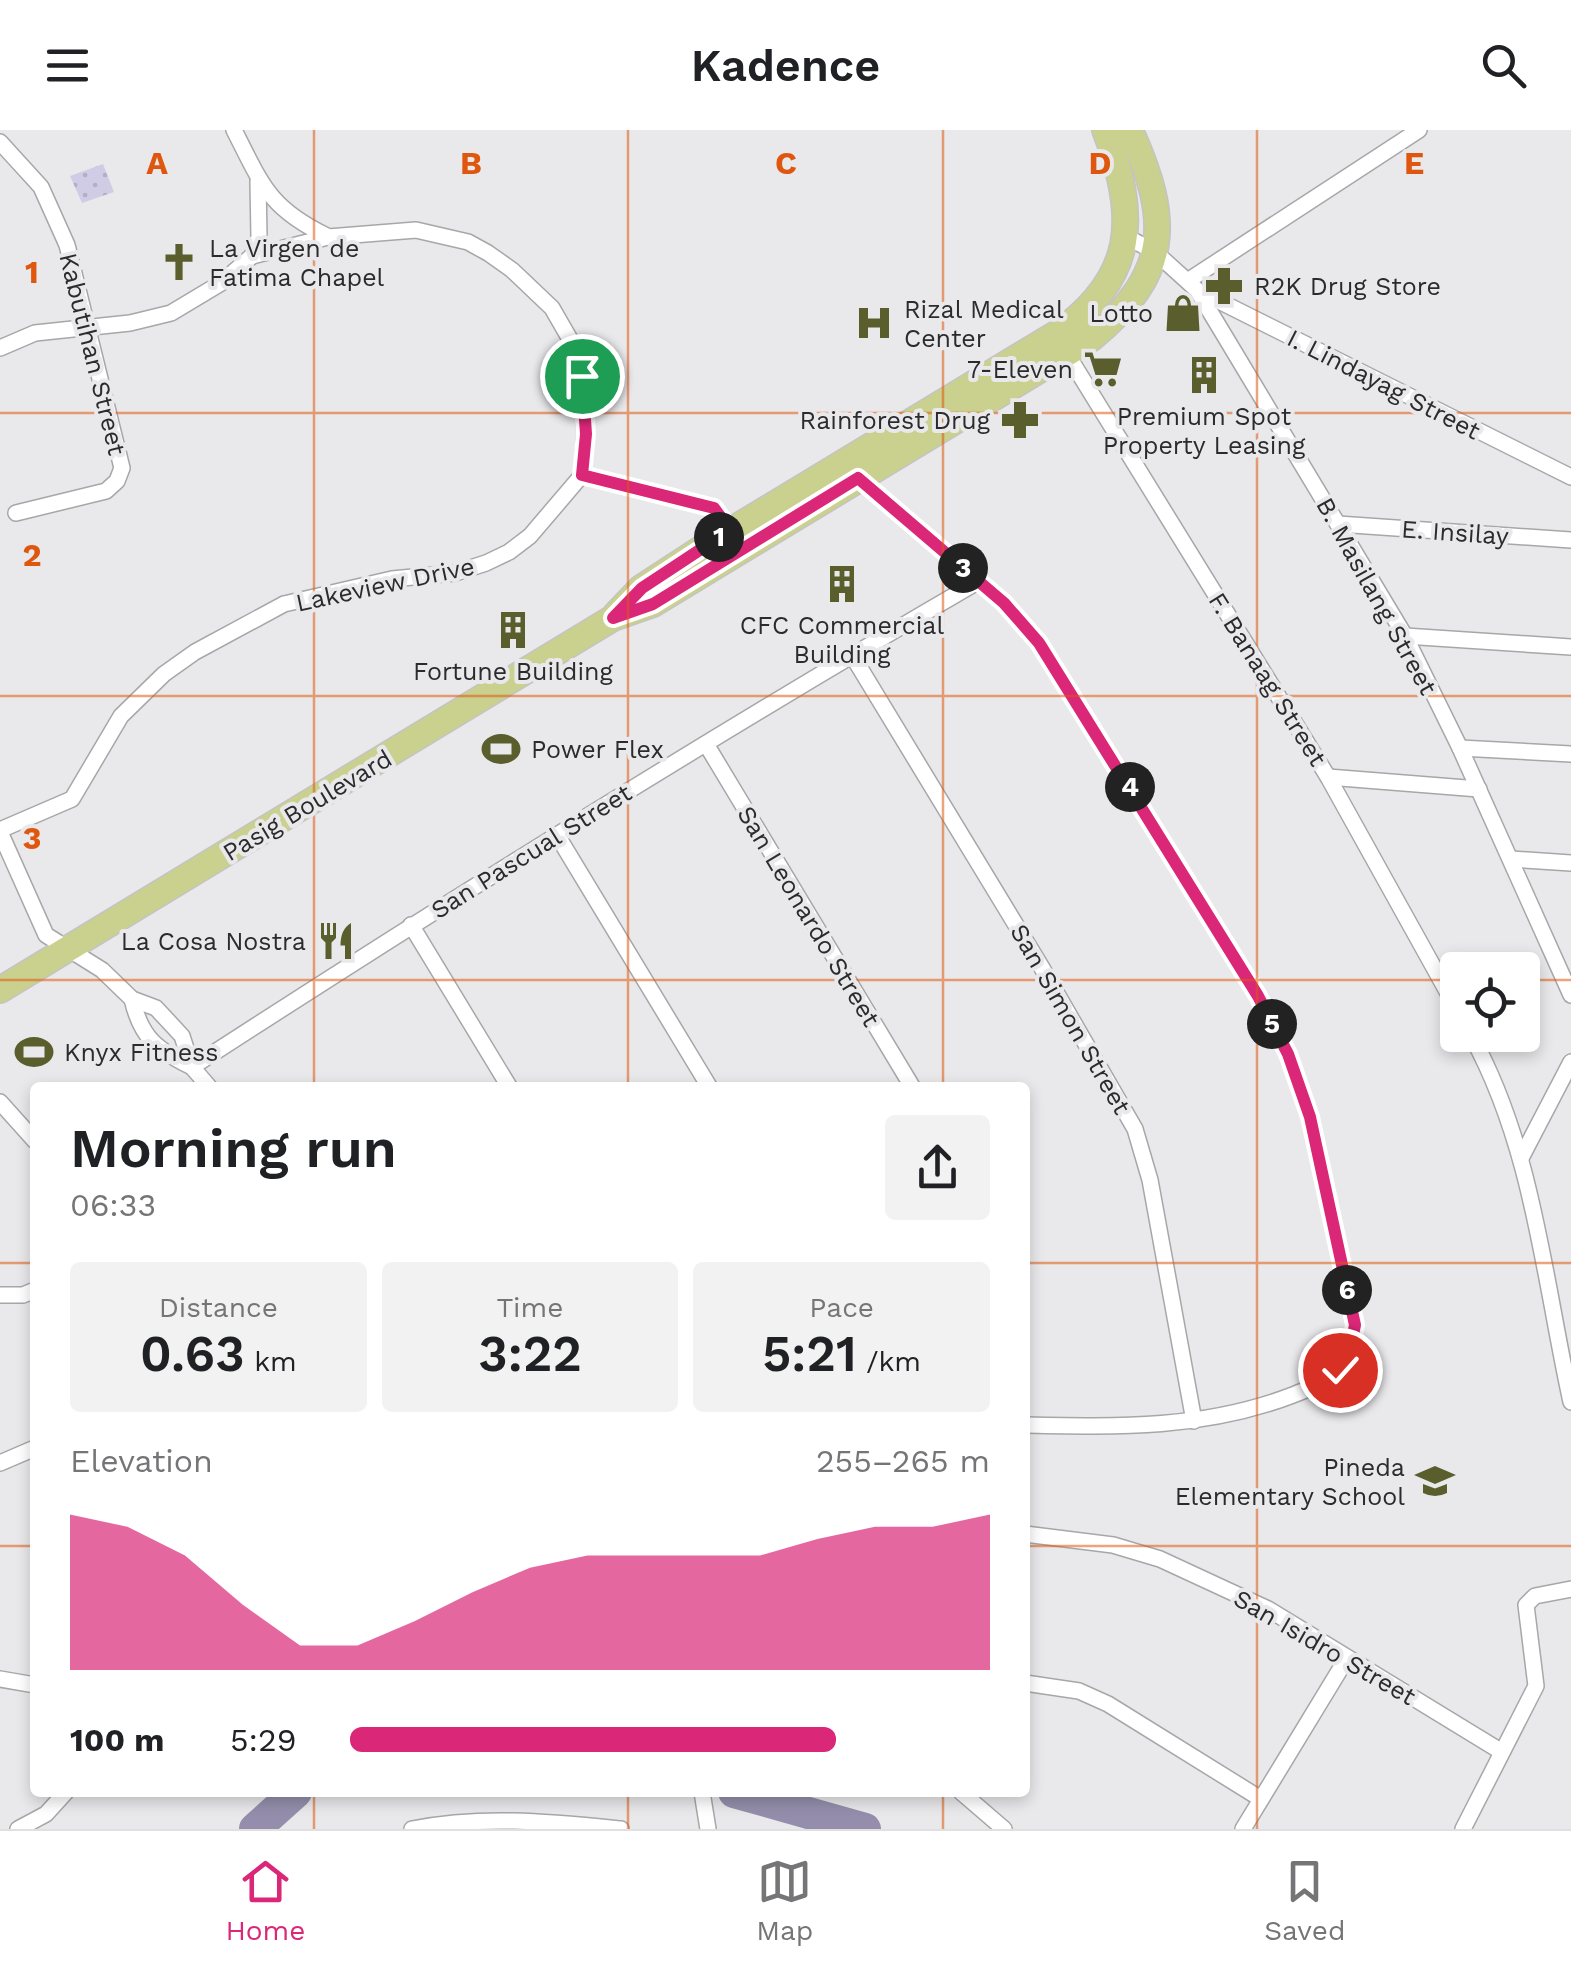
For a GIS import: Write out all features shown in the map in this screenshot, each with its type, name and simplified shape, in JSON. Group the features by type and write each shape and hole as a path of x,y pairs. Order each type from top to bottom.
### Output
{"main road":[{"name":"Pasig Boulevard","path":"613,618 642,588 730,530 1078,319 1108,283 1127,237 1122,186 1105,130"},
{"name":"Pasig Boulevard","path":"0,990 613,618 653,604 1066,354 1114,319 1148,275 1158,222 1154,189 1130,130"}],"street":[{"path":"234,130 258,181 289,215 328,236"},
{"path":"1193,285 1419,130"},
{"name":"Kabutihan Street","path":"0,142 41,187 67,245 122,468 106,491 16,513"},
{"path":"0,348 35,333 172,314 221,284 252,256 259,238 258,181"},
{"path":"252,256 328,236 416,230 468,242 512,270 552,308 575,348 582,376 586,434 582,475 714,508 730,530"},
{"name":"B. Masilang Street","path":"1127,237 1155,252 1193,285 1405,636 1571,995"},
{"name":"I. Lindayag Street","path":"1193,285 1571,477"},
{"name":"F. Banaag Street","path":"1066,354 1328,777 1440,979"},
{"name":"Lakeview Drive","path":"0,832 72,800 121,716 164,674 195,652 284,604 486,564 530,536 582,475"},
{"path":"858,478 1004,603 1060,674 1258,996 1288,1054 1310,1117 1355,1325 1340,1370 1320,1384 1264,1406 1194,1422 1133,1428 1030,1425"},
{"name":"E. Insilay","path":"1338,524 1571,540"},
{"name":"San Pascual Street","path":"192,1066 411,925 978,581"},
{"path":"1405,636 1571,647"},
{"name":"San Simon Street","path":"852,655 1079,1030 1134,1129 1150,1180 1194,1422"},
{"name":"San Leonardo Street","path":"706,744 909,1082"},
{"path":"1460,748 1571,754"},
{"path":"1328,777 1479,789"},
{"path":"0,832 46,935 102,970 132,999 156,1008 182,1036 192,1066 205,1082"},
{"path":"557,835 706,1082"},
{"path":"1510,858 1571,864"},
{"path":"411,925 506,1082"},
{"path":"132,999 144,1032 152,1042 162,1052 192,1066"},
{"path":"1479,1052 1508,1112 1521,1158 1571,1402"},
{"path":"1521,1158 1571,1062"},
{"path":"0,1102 30,1136"},
{"path":"0,1295 30,1292"},
{"path":"0,1447 8,1460"},
{"name":"San Isidro Street","path":"1030,1535 1113,1545 1160,1558 1268,1609 1502,1752"},
{"path":"1463,1829 1536,1686 1526,1605 1535,1596 1571,1588"},
{"path":"1242,1829 1347,1658"},
{"path":"0,1678 30,1683"},
{"path":"1030,1684 1078,1692 1108,1704 1261,1799"},
{"path":"18,1829 46,1814 61,1797"},
{"path":"703,1797 708,1829"},
{"path":"967,1797 1004,1829"},
{"path":"412,1829 452,1821 621,1829"}],"shaded area":[{"path":"103,164 114,192 82,203 70,176"}],"waterway":[{"path":"255,1829 290,1797"},
{"path":"752,1797 865,1829"}],"place":[{"name":"La Virgen de Fatima Chapel","path":"179,262"},
{"name":"R2K Drug Store","path":"1224,286"},
{"name":"Lotto","path":"1183,313"},
{"name":"Rizal Medical Center","path":"874,323"},
{"name":"7-Eleven","path":"1103,369"},
{"name":"Premium Spot Property Leasing","path":"1204,375"},
{"name":"Rainforest Drug","path":"1020,420"},
{"name":"CFC Commercial Building","path":"842,584"},
{"name":"Fortune Building","path":"513,630"},
{"name":"Power Flex","path":"501,749"},
{"name":"La Cosa Nostra","path":"336,941"},
{"name":"Knyx Fitness","path":"34,1052"},
{"name":"Pineda Elementary School","path":"1435,1481"}],"route":[{"path":"582,376 586,434 582,475 714,508 730,530 642,588 613,618 653,604 858,478 1004,603 1039,643 1258,996 1288,1054 1310,1117 1355,1325 1340,1370"}]}
